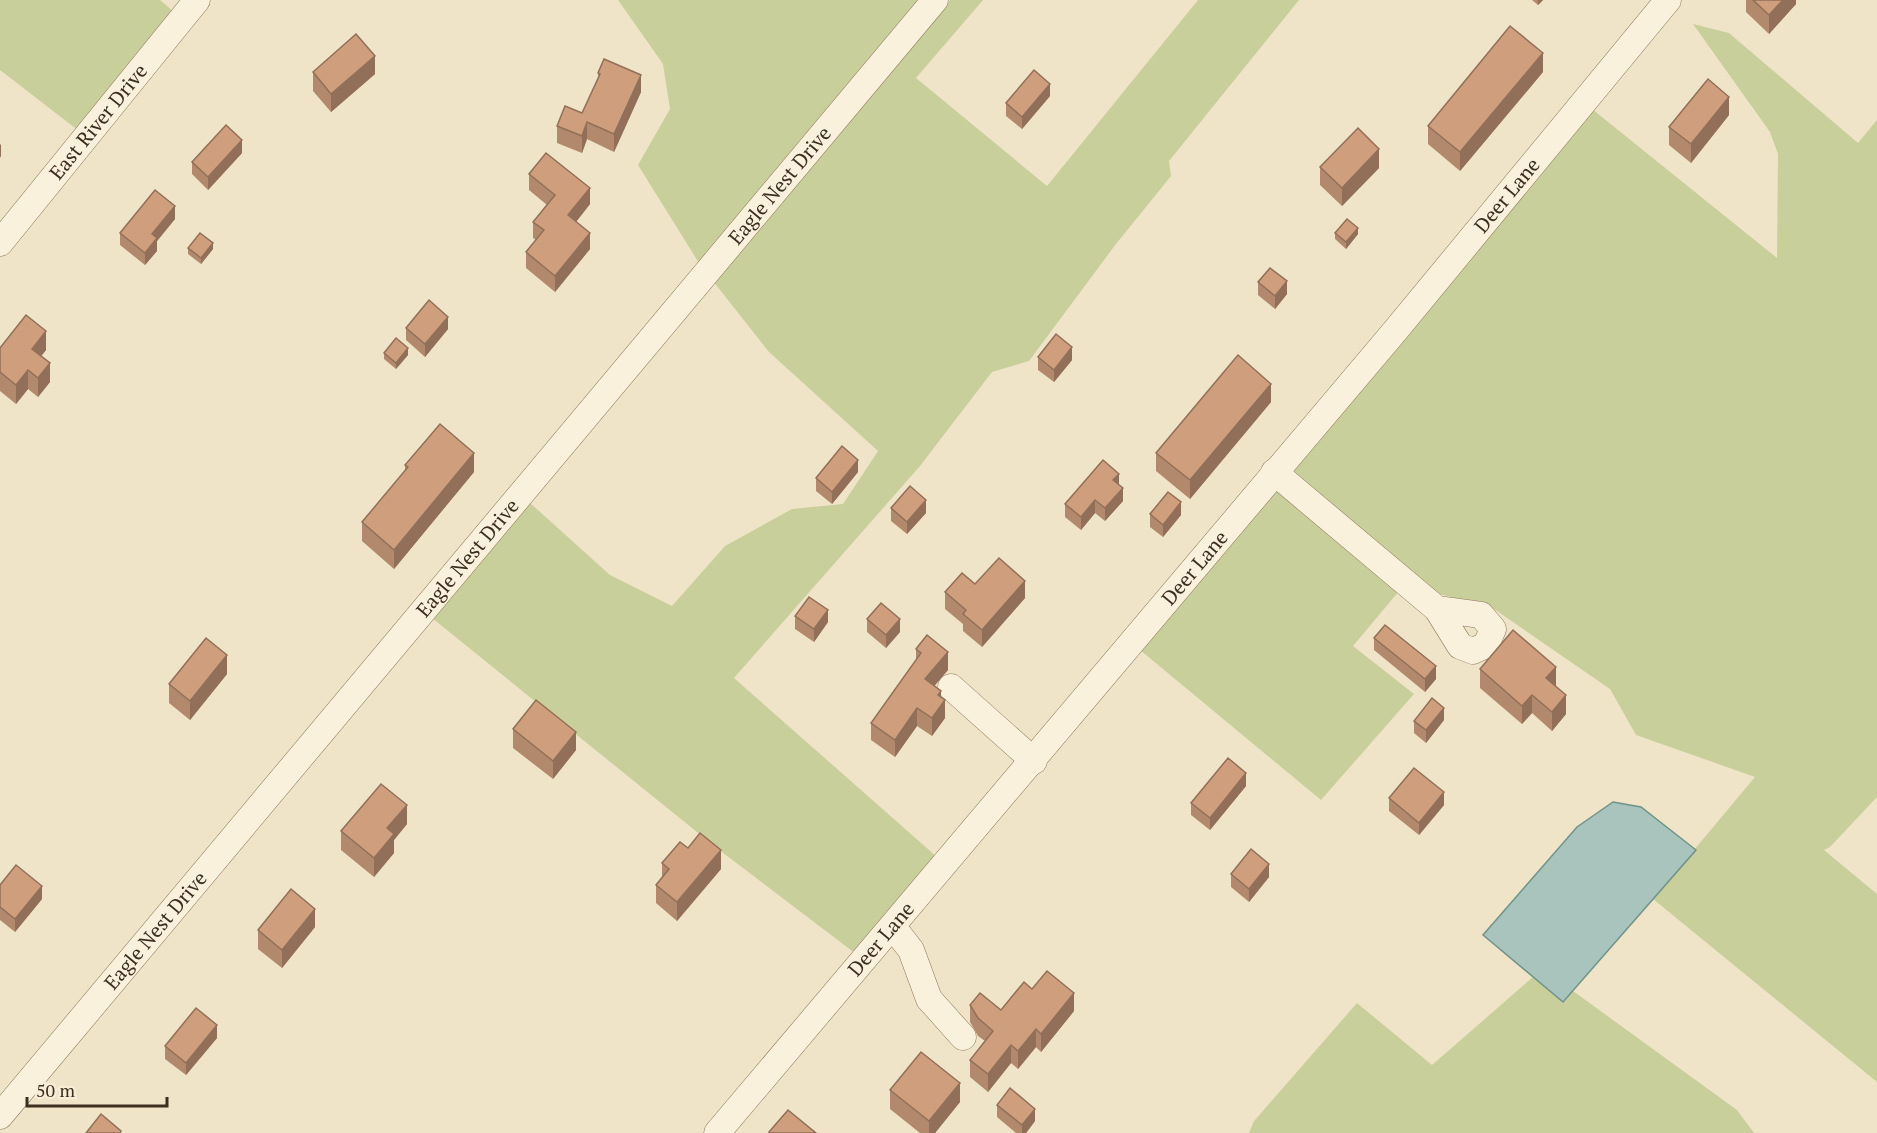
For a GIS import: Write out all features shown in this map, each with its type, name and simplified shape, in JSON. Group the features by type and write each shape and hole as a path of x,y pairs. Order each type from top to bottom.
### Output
{"street":[{"name":"East River Drive","path":"0,243 197,0"},
{"name":"Eagle Nest Drive","path":"0,1116 935,0"},
{"name":"Deer Lane","path":"717,1133 1034,761 1274,472 1395,331 1668,0"},
{"path":"1274,472 1437,609"},
{"path":"951,687 1034,761"},
{"path":"893,927 911,950 929,999 963,1036"}],"green space":[{"path":"0,0 160,0 174,12 79,131 0,70"},
{"path":"618,0 921,0 699,263 638,165 670,109 663,64"},
{"path":"950,0 983,0 916,78 1047,186 1198,0 1299,0 1169,161 1171,176 1116,244 1029,361 992,372 920,466 734,678 937,857 856,954 718,849 432,618 529,502 610,575 672,606 725,546 792,509 843,504 878,451 769,352 713,281"},
{"path":"1693,24 1729,33 1858,143 1877,120 1877,797 1830,847 1824,850 1877,894 1877,1082 1653,899 1755,777 1636,735 1610,689 1494,609 1433,592 1289,472 1592,109 1777,258 1778,154 1770,132"},
{"path":"1276,487 1400,590 1353,646 1414,694 1321,800 1140,650"},
{"path":"1533,977 1563,1002 1573,991 1737,1110 1754,1133 1249,1133 1254,1121 1357,1003 1432,1065"}],"water":[{"path":"1613,802 1641,807 1696,850 1563,1002 1483,935 1577,827"}],"building":[{"path":"1753,0 1783,0 1769,15"},
{"path":"1510,26 1543,53 1460,152 1428,126"},
{"path":"356,34 375,56 331,94 313,72"},
{"path":"604,59 641,75 614,134 587,122 582,136 557,126 565,106 582,113 600,74 598,73"},
{"path":"1034,70 1050,84 1022,117 1006,103"},
{"path":"1708,79 1729,97 1691,144 1669,127"},
{"path":"226,125 242,140 208,177 192,162"},
{"path":"1358,128 1379,149 1342,188 1320,167"},
{"path":"546,153 590,188 568,215 590,233 555,276 526,252 544,230 533,222 555,195 529,174"},
{"path":"155,190 175,206 152,234 157,238 145,253 120,233"},
{"path":"1347,219 1358,228 1346,242 1335,233"},
{"path":"200,233 213,243 201,258 188,248"},
{"path":"1270,268 1287,281 1275,296 1258,282"},
{"path":"429,300 448,317 425,344 406,328"},
{"path":"26,315 46,331 32,349 50,363 38,378 28,370 16,385 0,372 0,348"},
{"path":"1056,334 1072,347 1054,370 1038,357"},
{"path":"396,338 408,348 396,363 384,353"},
{"path":"1238,355 1271,384 1190,480 1156,453"},
{"path":"440,424 474,453 394,550 362,522 408,467 405,465"},
{"path":"842,446 858,460 832,492 816,478"},
{"path":"1103,460 1119,474 1113,480 1123,488 1105,508 1095,500 1081,517 1065,504"},
{"path":"910,486 926,500 907,522 891,508"},
{"path":"1168,492 1181,502 1163,525 1150,514"},
{"path":"999,558 1025,581 982,630 963,614 966,610 945,592 962,573 975,584"},
{"path":"809,597 828,610 814,629 795,616"},
{"path":"881,603 900,619 886,635 867,619"},
{"path":"1385,625 1436,666 1425,679 1374,638"},
{"path":"1513,630 1556,667 1546,678 1566,695 1552,712 1532,695 1522,706 1480,669"},
{"path":"927,635 948,652 925,679 941,691 938,695 945,700 932,718 917,708 895,740 871,723 921,653 916,649"},
{"path":"206,638 227,655 190,701 169,684"},
{"path":"1432,698 1444,708 1426,730 1414,721"},
{"path":"536,700 576,732 553,761 513,729"},
{"path":"1228,758 1246,773 1210,818 1191,803"},
{"path":"1414,768 1444,792 1419,823 1389,798"},
{"path":"381,784 407,805 387,828 394,834 374,858 341,831"},
{"path":"700,833 721,850 677,902 656,885 669,869 662,863 680,842 688,848"},
{"path":"1251,849 1269,864 1249,889 1231,874"},
{"path":"16,865 42,886 15,919 0,907 0,885"},
{"path":"291,889 315,909 282,950 258,930"},
{"path":"1047,971 1074,993 1041,1034 1036,1029 1018,1051 1011,1045 988,1074 970,1060 993,1031 978,1018 970,1005 980,993 1001,1010 1024,982 1032,989"},
{"path":"196,1008 217,1025 186,1063 165,1046"},
{"path":"921,1052 960,1083 929,1121 890,1090"},
{"path":"1010,1088 1035,1109 1022,1125 997,1105"},
{"path":"788,1110 816,1133 770,1133"},
{"path":"101,1114 121,1131 120,1133 86,1133"}]}
